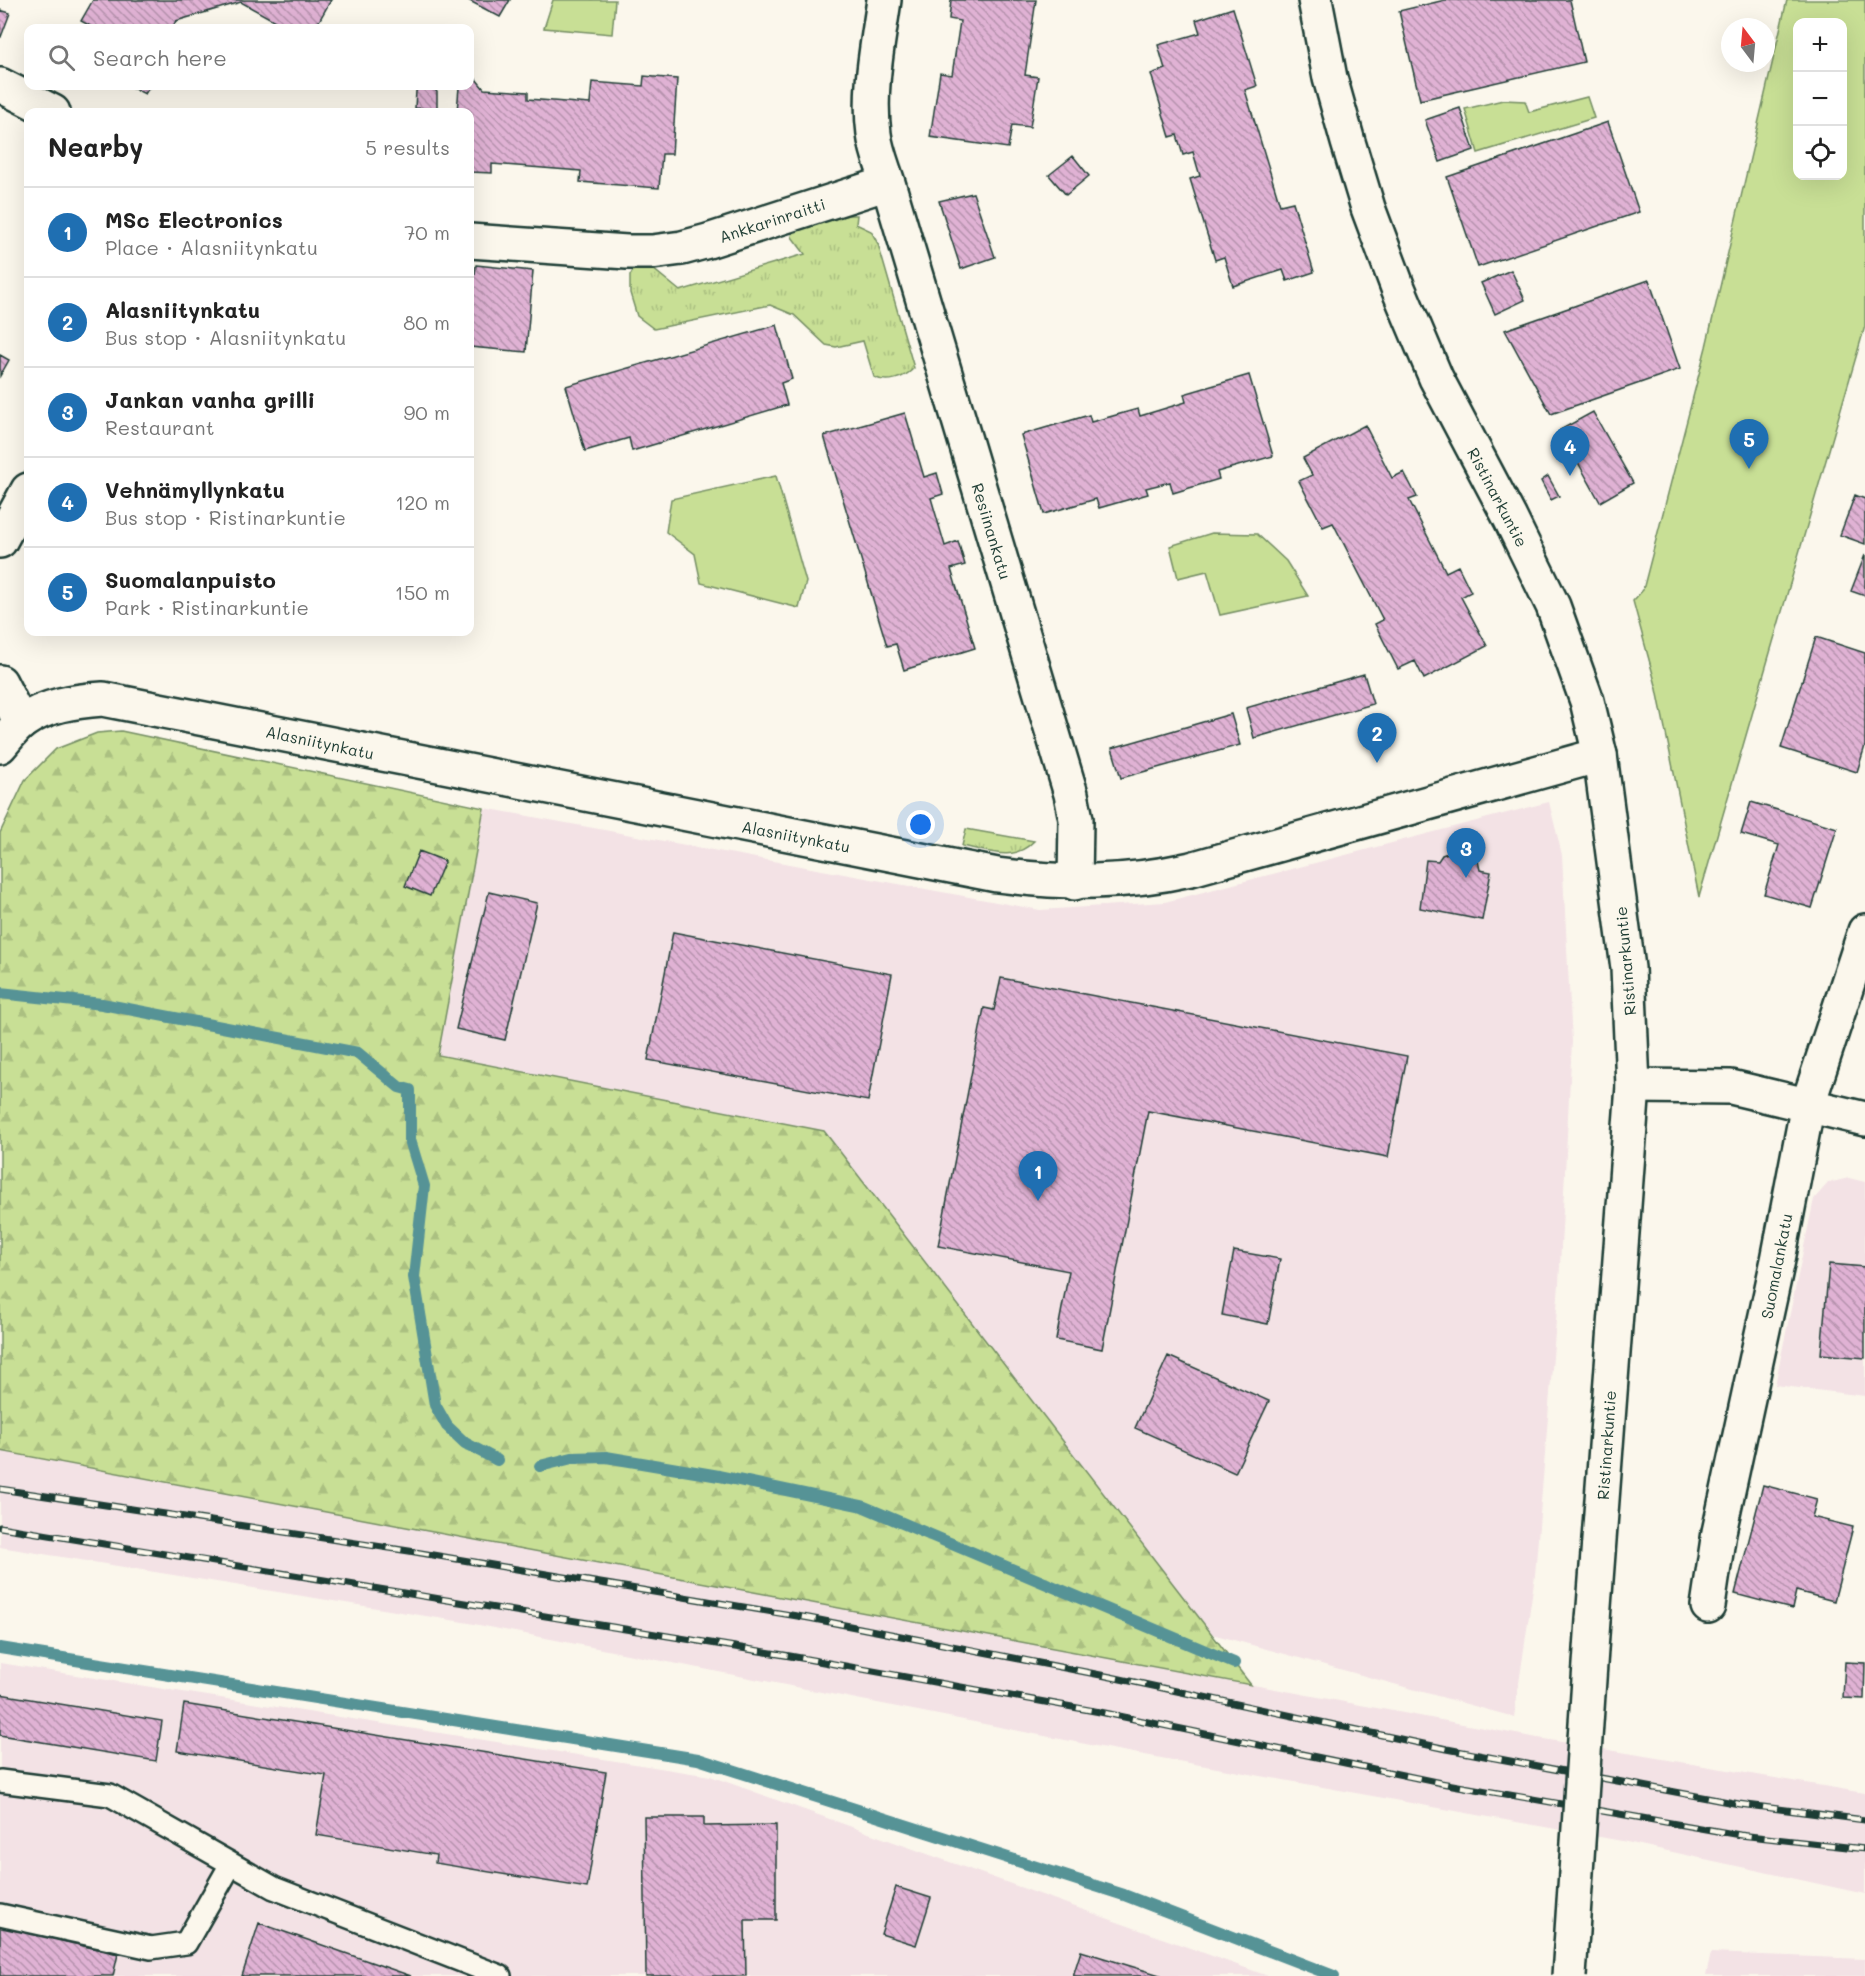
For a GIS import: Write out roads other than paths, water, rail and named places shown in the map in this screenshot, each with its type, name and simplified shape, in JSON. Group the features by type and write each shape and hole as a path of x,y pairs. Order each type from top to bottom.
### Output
{"street":[{"path":"884,0 874,75 873,104 874,134 888,183"},
{"name":"Ristinarkuntie","path":"1315,0 1330,78 1348,142 1368,208 1398,288 1436,378 1553,606 1587,701 1600,755 1628,968 1633,1086 1569,1976"},
{"path":"0,85 45,108"},
{"name":"Ankkarinraitti","path":"474,241 596,251 662,250 708,241 888,183"},
{"name":"Resiinankatu","path":"888,183 1071,794 1076,819 1075,883"},
{"path":"0,541 24,497"},
{"name":"Alasniitynkatu","path":"6,711 47,708 77,700 103,699 126,702 997,875 1075,883 1124,881 1191,869 1600,755"},
{"name":"Suomalankatu","path":"1708,1606 1719,1532 1778,1260 1808,1104 1865,931"},
{"path":"1633,1086 1731,1087 1865,1119"}],"lane":[{"path":"0,1781 110,1796 274,1888 501,1976"},
{"path":"0,1915 151,1948 186,1943 231,1864"}],"waterway":[{"path":"0,993 102,1004 358,1053 399,1087 410,1090 410,1140 424,1186 414,1277 435,1405 447,1426 465,1443 497,1460"},
{"path":"540,1466 572,1458 606,1457 719,1476 862,1506 1234,1663"},
{"path":"0,1648 698,1759 1124,1895 1334,1976"}],"railway":[{"path":"0,1489 409,1551 809,1618 1111,1677 1447,1749 1739,1804 1865,1820"},
{"path":"0,1527 790,1656 1100,1712 1441,1783 1740,1835 1865,1849"}],"place":[{"name":"Suomalanpuisto","path":"1749,469"},
{"name":"Vehnämyllynkatu","path":"1570,476"},
{"name":"Alasniitynkatu","path":"1377,763"},
{"name":"Jankan vanha grilli","path":"1466,878"},
{"name":"MSc Electronics","path":"1038,1201"}]}
